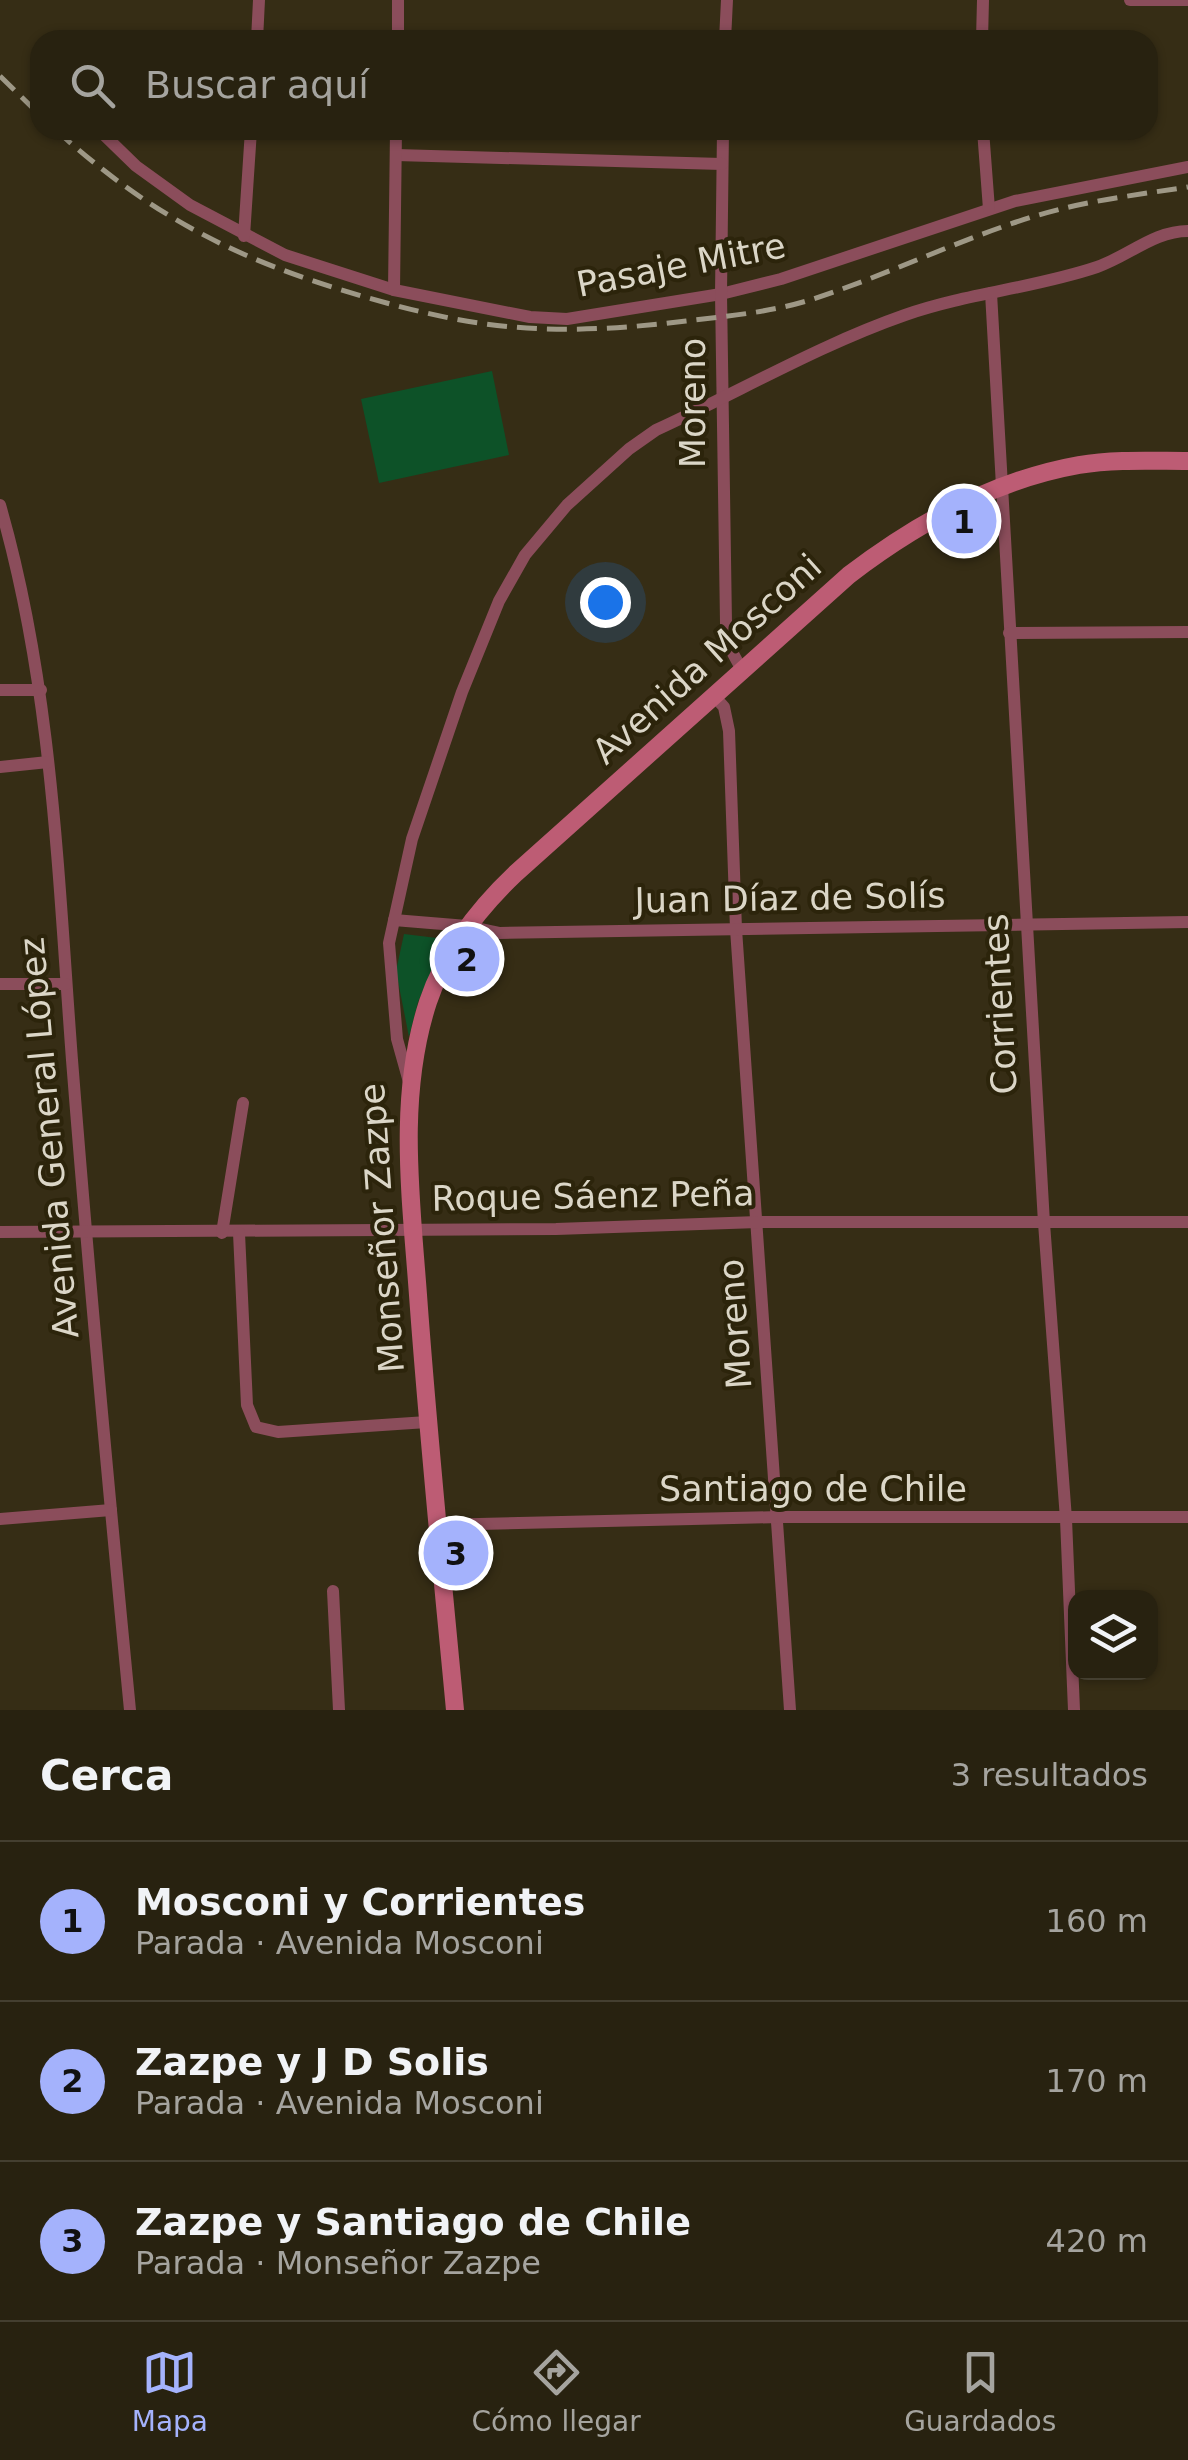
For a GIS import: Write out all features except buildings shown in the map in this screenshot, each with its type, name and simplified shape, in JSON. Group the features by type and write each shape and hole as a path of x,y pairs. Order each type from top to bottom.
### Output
{"street":[{"path":"257,30 259,0"},
{"path":"398,0 398,30"},
{"path":"726,0 726,30"},
{"path":"982,30 983,0"},
{"path":"1130,0 1188,0"},
{"name":"Pasaje Mitre","path":"109,140 136,166 190,205 244,236 298,259 394,290 530,316 568,319 721,294 835,262 1015,201 1188,167"},
{"path":"244,236 250,140"},
{"path":"394,290 396,140"},
{"name":"Moreno","path":"723,140 726,622 730,648 743,672"},
{"path":"983,140 990,209"},
{"path":"396,155 722,164"},
{"name":"Monseñor Zazpe","path":"455,1710 427,1422 408,1138 410,1086 397,1039 389,942 412,839 462,692 499,601 525,556 568,505 628,449 656,430 853,335 952,300 1094,268 1124,257 1160,235 1188,230"},
{"name":"Corrientes","path":"990,293 1044,1223 1066,1518 1074,1710"},
{"name":"Avenida Mosconi","path":"410,1086 428,1000 467,926 516,872 849,575 928,520 1002,487 1078,466 1120,461 1188,462"},
{"name":"Avenida General López","path":"0,505 18,568 41,690 85,1230 130,1710"},
{"path":"0,570 18,568"},
{"path":"1009,633 1188,632"},
{"path":"0,690 41,690"},
{"name":"Moreno","path":"715,697 724,708 728,731 736,929 790,1710"},
{"path":"0,767 48,762"},
{"name":"Juan Díaz de Solís","path":"394,920 500,932 1188,922"},
{"path":"0,984 66,984"},
{"path":"222,1233 243,1103"},
{"name":"Roque Sáenz Peña","path":"0,1232 414,1231 758,1222 1188,1222"},
{"path":"239,1233 246,1405 256,1427 278,1432 427,1422"},
{"path":"0,1519 111,1510"},
{"name":"Santiago de Chile","path":"438,1525 779,1517 1188,1517"},
{"path":"333,1591 339,1710"}],"green space":[{"path":"492,371 509,455 379,483 361,399"},
{"path":"404,934 445,939 418,1002 409,1037 396,971"}],"railway":[{"path":"0,76 30,105"},
{"path":"68,140 163,212 238,252 320,283 420,312 476,323 534,328 643,326 782,307 841,290 1051,211 1188,187"}],"place":[{"name":"Mosconi y Corrientes","path":"964,521"},
{"name":"Zazpe y J D Solis","path":"467,959"},
{"name":"Zazpe y Santiago de Chile","path":"456,1553"}]}
